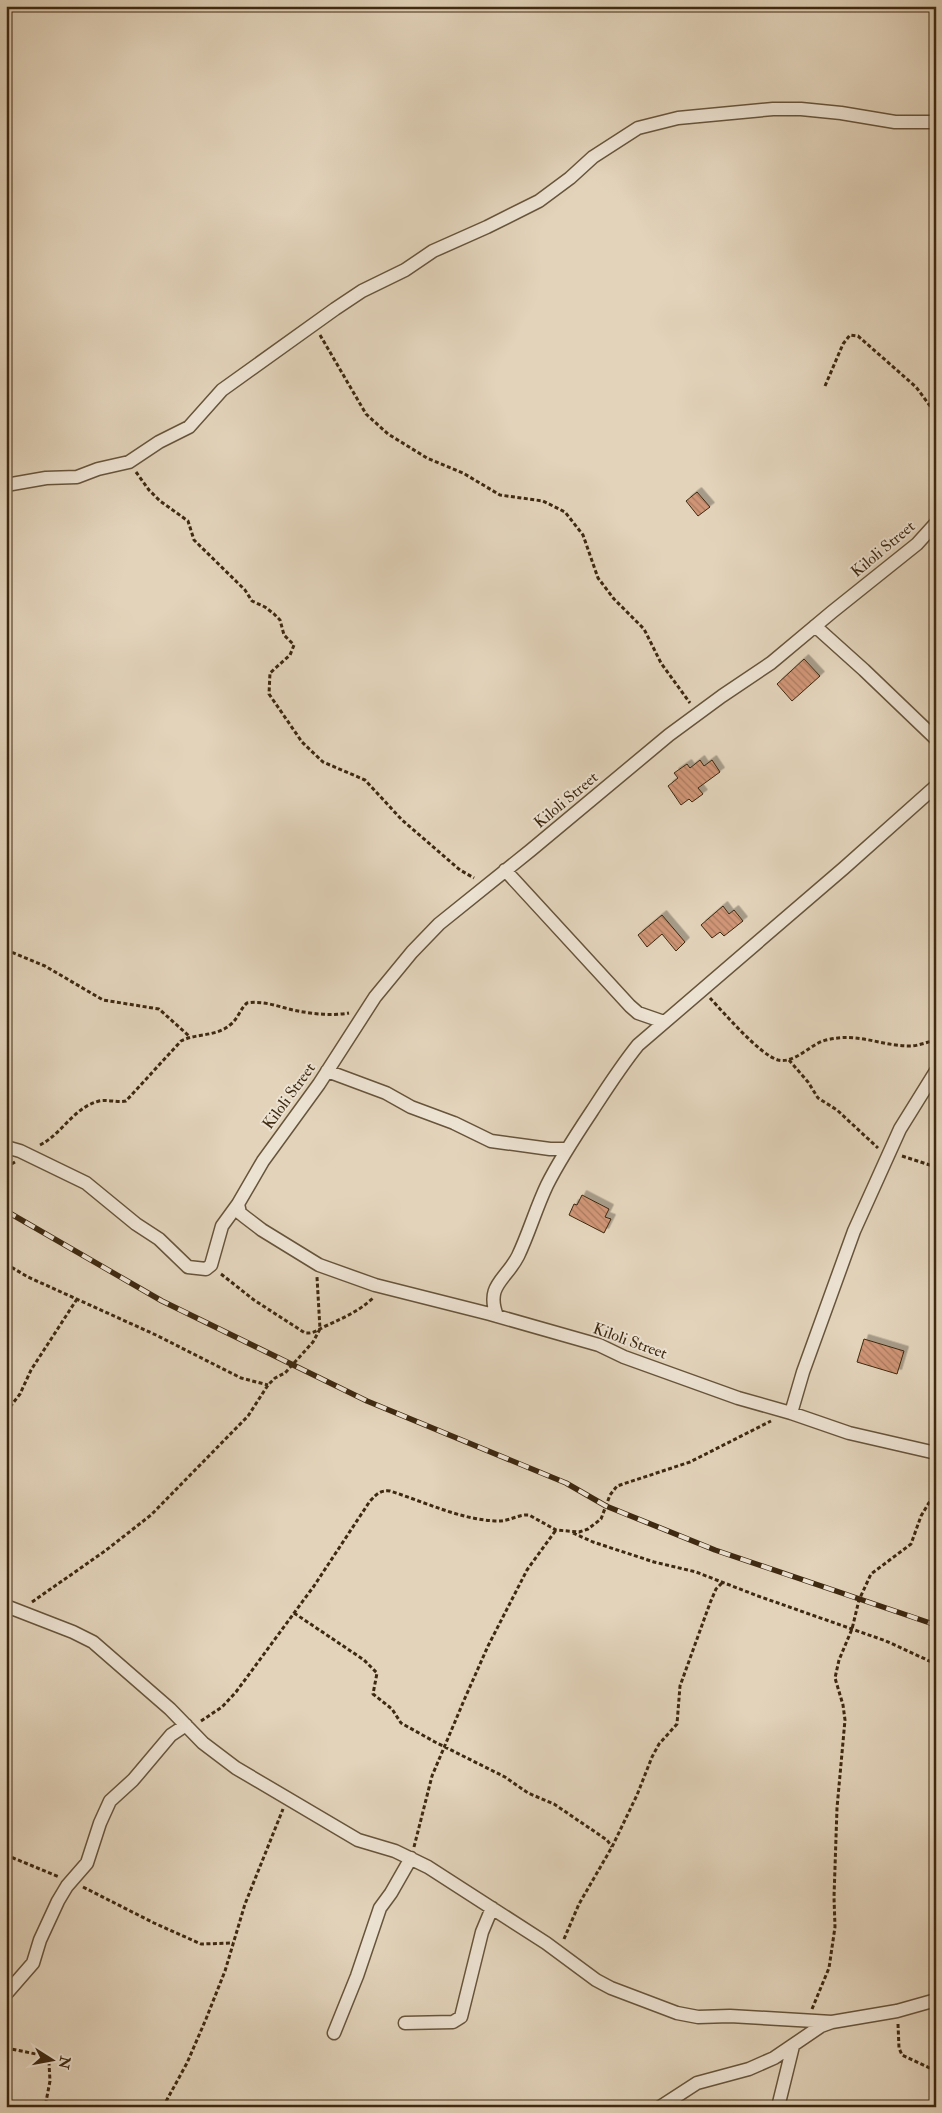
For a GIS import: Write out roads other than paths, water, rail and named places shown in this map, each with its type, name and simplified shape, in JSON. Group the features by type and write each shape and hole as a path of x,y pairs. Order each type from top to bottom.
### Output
{"street":[{"path":"6,485 46,478 78,477 110,466 129,462 159,442 189,427 222,390 312,324 362,291 405,270 433,251 487,228 540,201 570,178 593,156 644,126 678,118 773,109 802,109 894,122 936,122"},
{"name":"Kiloli Street","path":"936,524 917,544 771,663 698,713 492,880 424,939 367,1009 327,1071 263,1162 238,1204 240,1213 245,1217 314,1263 392,1289 599,1345 624,1357 738,1398 850,1433 936,1453"},
{"path":"815,626 936,739"},
{"path":"497,1316 493,1298 495,1290 516,1261 546,1187 567,1149 638,1045 936,786"},
{"path":"505,870 630,1006 638,1013 664,1022"},
{"path":"791,1413 803,1372 844,1255 900,1129 936,1070"},
{"path":"327,1071 386,1093 411,1107 454,1123 491,1140 550,1149 567,1149"},
{"path":"6,1147 23,1152 86,1183 136,1224 159,1239 180,1262 188,1267 206,1269 211,1265 222,1226 238,1204"},
{"path":"11,1608 73,1632 93,1642 170,1709 210,1748 236,1768 358,1840 396,1850 428,1867 559,1953 596,1980 611,1988 677,2013 698,2017 730,2016 832,2022 897,2012 936,2000"},
{"path":"6,1994 33,1962 40,1940 58,1901 71,1881 87,1863 100,1823 110,1802 133,1780 171,1735 186,1725"},
{"path":"334,2033 357,1976 380,1908 411,1858"},
{"path":"405,2023 454,2022 461,2017 482,1932 492,1908"},
{"path":"660,2107 697,2083 749,2069 774,2058 812,2031 832,2022"},
{"path":"778,2107 793,2046"}],"railway":[{"path":"6,1211 162,1301 367,1401 566,1483 606,1506 715,1550 936,1625"}]}
